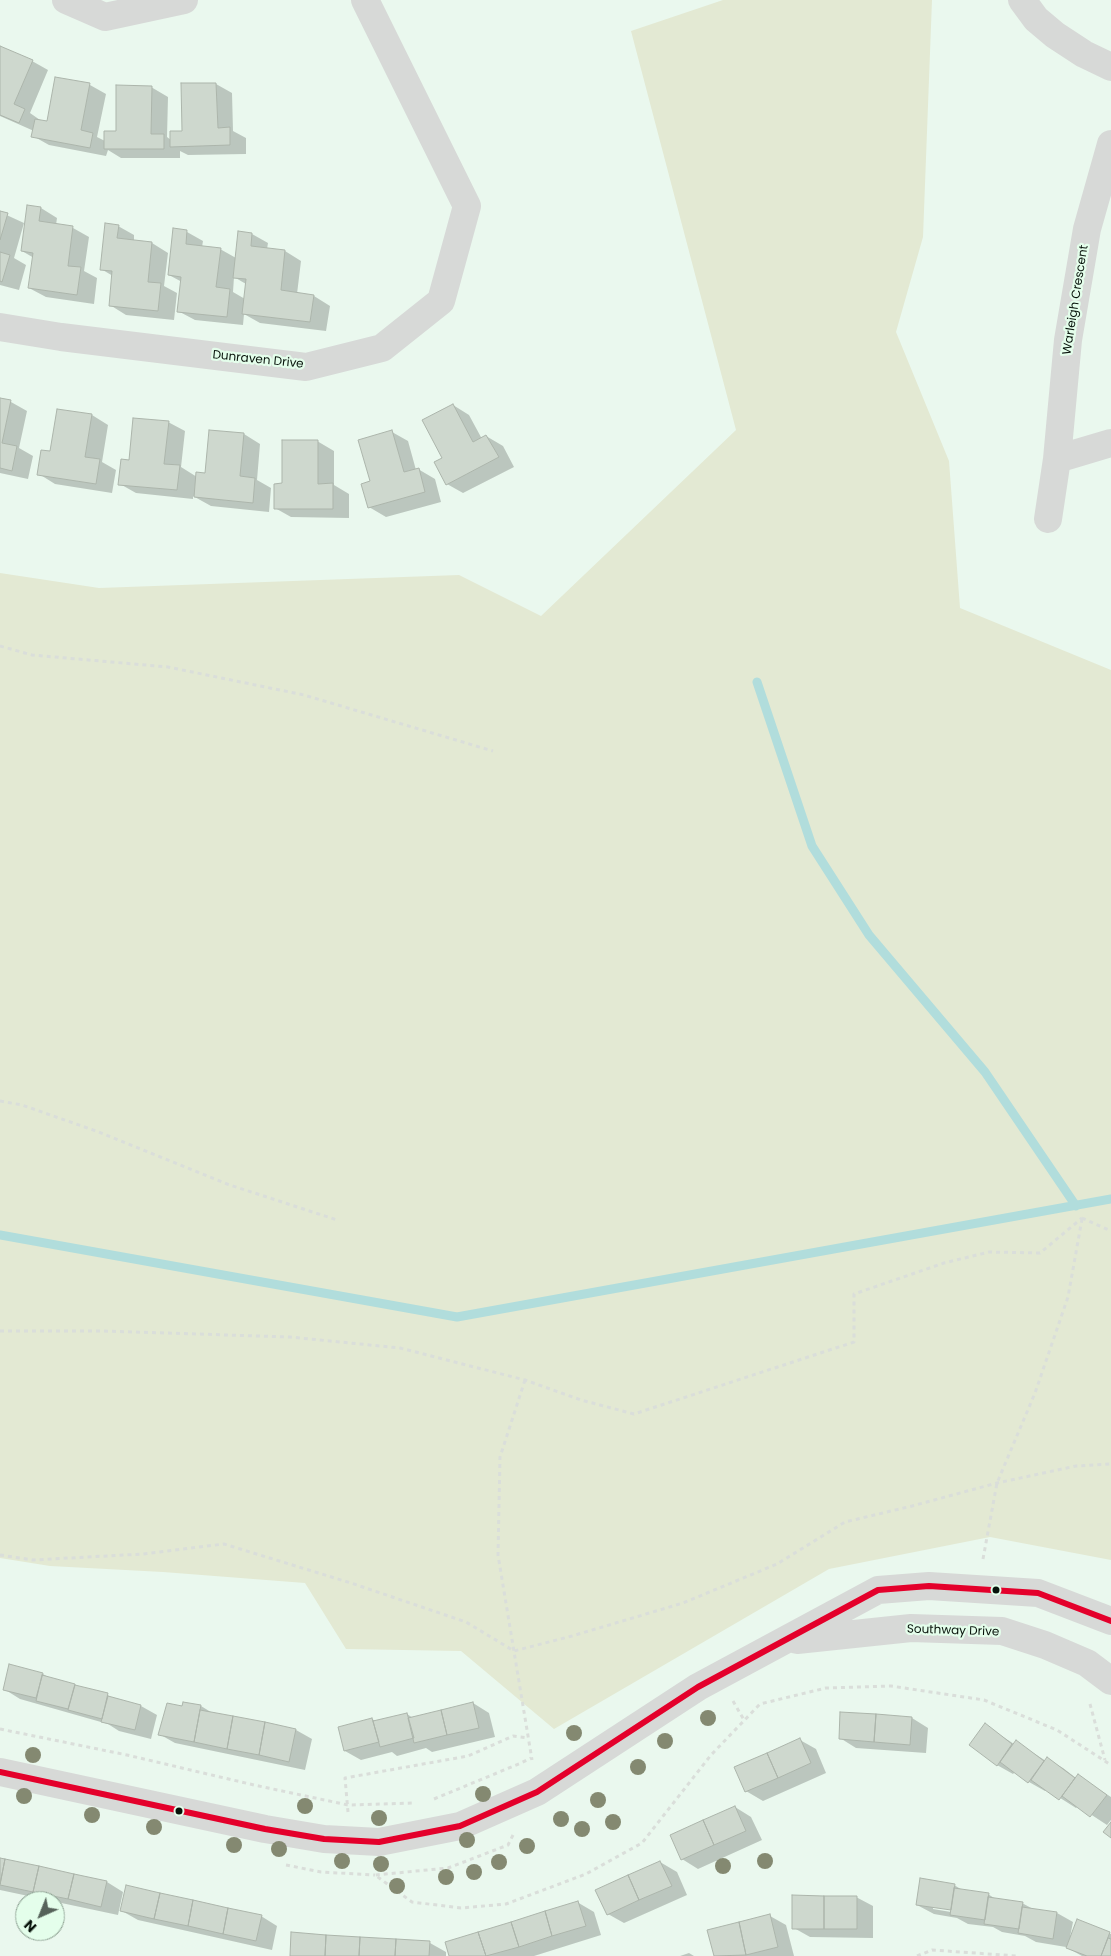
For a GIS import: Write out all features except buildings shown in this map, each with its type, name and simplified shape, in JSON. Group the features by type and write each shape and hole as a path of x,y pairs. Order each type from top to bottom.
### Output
{"street":[{"path":"66,0 105,17 184,0"},
{"name":"Dunraven Drive","path":"0,327 61,338 306,367 382,348 441,301 467,206 364,0"},
{"path":"1022,0 1036,19 1054,35 1084,54 1111,67"},
{"name":"Warleigh Crescent","path":"1048,519 1057,459 1068,340 1086,238 1111,144"},
{"path":"1057,459 1111,444"},
{"name":"Southway Drive","path":"0,1772 324,1840 379,1842 460,1826 537,1792 698,1687 878,1590 929,1586 1038,1593 1111,1621"},
{"name":"Southway Drive","path":"784,1641 911,1628 1002,1631 1046,1645 1087,1663 1111,1681"}],"path":[{"path":"0,646 32,655 168,667 304,695 494,751"},
{"path":"0,1101 22,1105 78,1124 227,1184 337,1220"},
{"path":"1082,1218 1111,1231"},
{"path":"0,1331 103,1331 290,1336 400,1348 525,1380 582,1400 634,1414 854,1342 854,1294 944,1263 989,1252 1040,1253 1082,1218"},
{"path":"977,1588 997,1484 1035,1393 1068,1297 1082,1218"},
{"path":"525,1380 500,1457 498,1555 537,1792 508,1845 448,1868 375,1876 412,1902 461,1908 506,1904 586,1874 642,1843 711,1755 760,1704 826,1688 891,1686 984,1700 1056,1730 1111,1765"},
{"path":"0,1556 33,1560 143,1554 224,1544 351,1583 466,1622 514,1651 683,1603 777,1564 845,1522 1076,1466 1111,1464"},
{"path":"1087,1663 1087,1692 1105,1761"},
{"path":"0,1729 127,1755 348,1805 415,1803"},
{"path":"348,1805 344,1778 468,1756 513,1736 528,1738"},
{"path":"433,1799 531,1758"},
{"path":"917,1956 932,1950 1017,1956"}],"green space":[{"path":"723,0 932,0 923,237 896,332 949,461 960,608 1111,670 1111,1560 990,1537 829,1569 554,1729 461,1651 346,1649 305,1583 163,1572 50,1566 0,1558 0,573 99,588 459,575 541,616 736,430 631,31"}],"waterway":[{"path":"757,682 812,846 869,935 985,1072 1076,1206"},
{"path":"0,1235 457,1317 1111,1199"}],"transit line":[{"path":"0,1772 265,1829 324,1839 379,1842 460,1826 537,1792 698,1687 878,1590 929,1586 1038,1593 1111,1621"}]}
